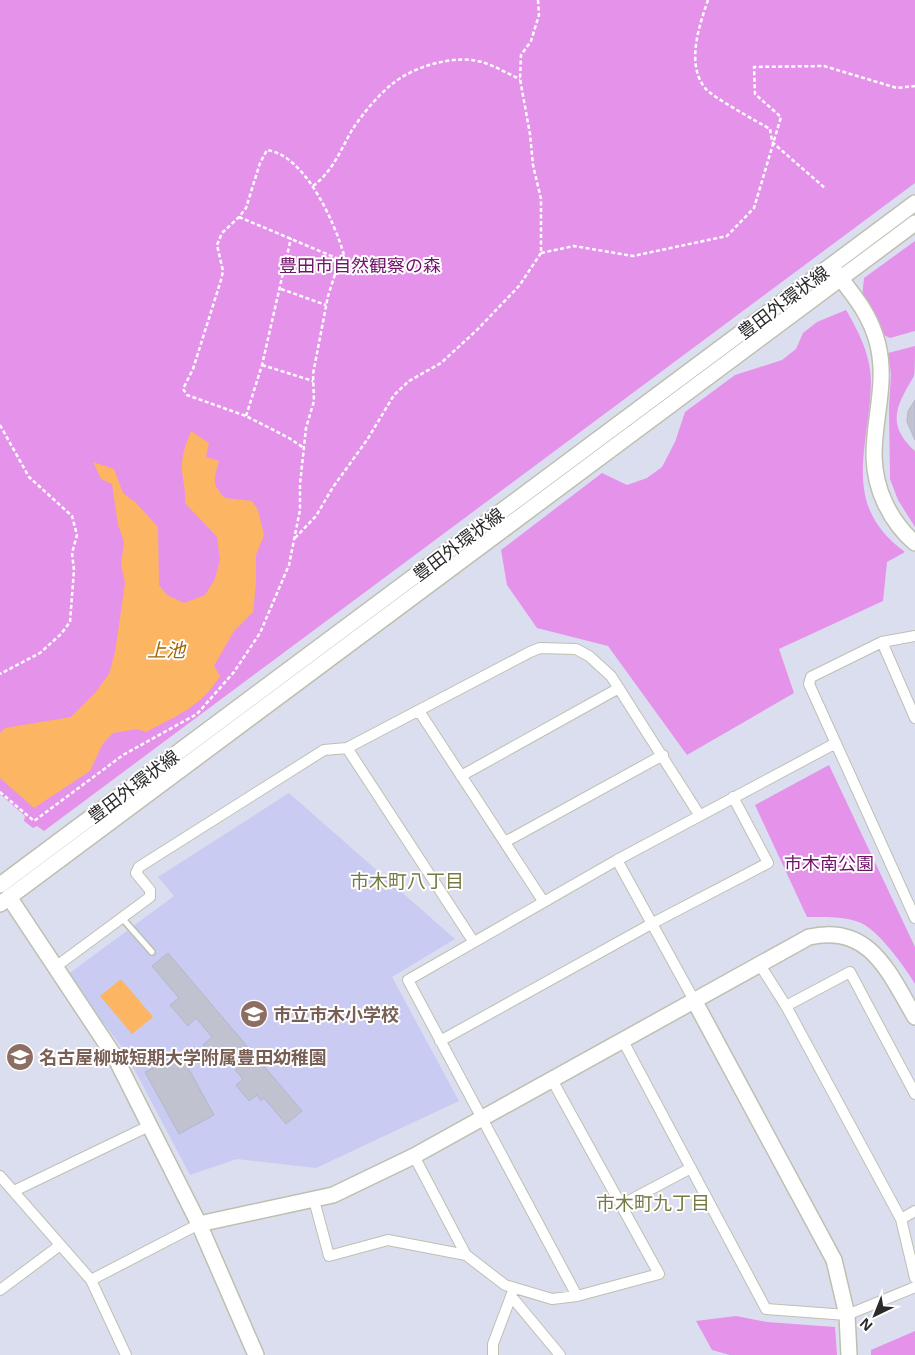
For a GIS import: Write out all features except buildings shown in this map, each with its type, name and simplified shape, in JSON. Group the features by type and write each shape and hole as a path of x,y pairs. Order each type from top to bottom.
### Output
{"street":[{"name":"豊田外環状線","path":"2,890 915,203"},
{"name":"豊田外環状線","path":"2,890 841,279 915,223"},
{"path":"831,266 868,316 879,347 880,388 872,449 875,477 890,513 915,542"},
{"path":"915,636 882,642 811,677 809,684 915,918"},
{"path":"882,642 915,718"},
{"path":"54,968 150,896 150,890 136,873 139,867 324,750 348,748 540,648 576,650 600,665 619,688 700,816"},
{"path":"461,776 619,688"},
{"path":"419,711 543,901"},
{"path":"578,1296 408,980 617,860 836,743"},
{"path":"348,748 473,941"},
{"path":"505,842 662,755"},
{"path":"440,1040 652,923 768,863 733,797"},
{"path":"617,860 834,1260 847,1315 849,1355"},
{"path":"2,890 115,1057 199,1224 256,1355"},
{"path":"91,1280 199,1224 314,1200 333,1194 414,1156 551,1078 695,1002 809,937 837,934 852,938 863,944 882,961 915,1017"},
{"path":"760,965 786,1006 900,1219 915,1278"},
{"path":"786,1006 850,972 915,1094"},
{"path":"622,1039 766,1309 847,1315 915,1287"},
{"path":"512,1292 552,1299 578,1296 659,1274 551,1078"},
{"path":"14,1191 149,1126"},
{"path":"414,1156 466,1255 506,1285 560,1355"},
{"path":"621,1205 691,1168"},
{"path":"0,1176 59,1246 91,1280 126,1355"},
{"path":"314,1200 329,1256 388,1240 466,1255"},
{"path":"900,1219 915,1211"},
{"path":"0,1290 59,1246"},
{"path":"503,1355 493,1350 512,1292"}],"lane":[{"path":"121,918 152,952"}],"path":[{"path":"293,539 316,516 333,487 367,440 394,395 409,381 441,363 477,330 519,286 541,253 541,199 533,165 530,134 520,79 521,55 531,41 539,15 538,0"},
{"path":"708,0 697,30 696,67 705,89 770,129 772,142 826,189"},
{"path":"313,186 331,170 352,130 366,113 391,85 407,74 444,60 472,60 484,62 520,79"},
{"path":"541,253 574,246 632,256 727,236 754,208 772,142 781,117 755,94 754,67 824,66 897,88 915,86"},
{"path":"0,792 34,821 123,755 197,714 234,672 260,633 289,564 300,510 300,484 304,448 306,428 314,401 313,381 326,305 344,255 339,238 331,224 326,205 313,186 288,160 276,151 268,150 260,163 246,208 222,233 217,245 223,271 221,280 193,369 183,389 187,395 246,416 289,438 304,448"},
{"path":"239,217 342,260"},
{"path":"246,416 262,365 281,289 291,238"},
{"path":"281,289 326,305"},
{"path":"262,365 313,381"},
{"path":"0,425 29,476 72,516 77,534 72,553 74,570 70,622 62,634 40,653 0,674"}],"shaded area":[{"name":"市立市木小学校","path":"289,793 455,939 392,977 459,1101 316,1168 237,1159 190,1175 124,1050 67,975 174,896 158,877"}],"green space":[{"name":"豊田市自然観察の森","path":"0,0 915,0 915,183 44,831 37,826 33,828 24,821 25,816 0,794"},
{"path":"915,241 915,331 890,338 882,334 880,325 862,298 864,278"},
{"path":"846,310 867,354 870,372 871,382 863,473 865,494 872,514 885,534 905,552 887,562 883,601 779,649 794,693 687,755 608,646 537,628 507,585 501,550 602,473 627,485 647,478 662,467 675,442 685,412 735,375 782,360 796,349 803,333 817,322"},
{"path":"915,346 914,376 899,405 897,423 900,432 915,451 915,527 898,500 890,479 889,407 891,374 888,353"},
{"name":"市木南公園","path":"829,765 915,947 915,984 891,950 868,927 848,919 807,917 755,805"},
{"path":"736,1316 767,1322 835,1327 837,1355 730,1355 712,1350 696,1321"},
{"path":"915,1331 915,1355 871,1355 871,1350"}],"water":[{"name":"上池","path":"191,431 209,443 206,457 219,461 215,481 217,489 225,498 252,501 258,510 264,535 256,555 256,584 253,612 234,631 214,666 220,676 205,696 187,710 146,732 137,729 113,733 102,745 90,771 34,808 0,778 0,733 5,728 71,717 95,693 109,674 115,652 125,583 121,565 124,542 118,525 112,484 101,479 93,462 114,469 123,493 135,502 158,527 159,585 167,595 184,603 205,595 215,579 220,560 217,537 185,503 182,460"},
{"path":"121,979 153,1017 132,1034 100,996"}],"place":[{"name":"市立市木小学校","path":"254,1014"},
{"name":"名古屋柳城短期大学附属豊田幼稚園","path":"20,1057"}],"district":[{"name":"市木町八丁目","path":"407,881"},
{"name":"市木町九丁目","path":"653,1203"}]}
